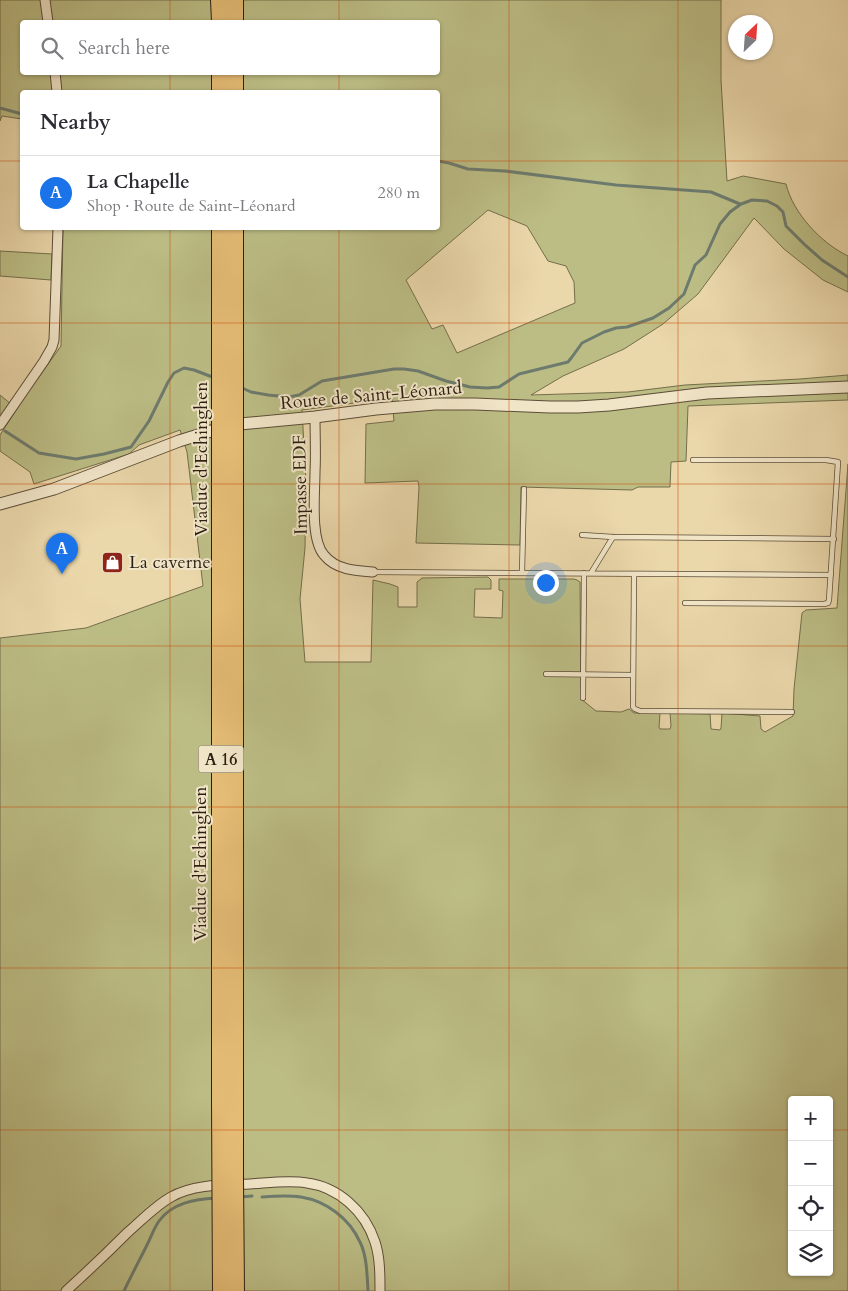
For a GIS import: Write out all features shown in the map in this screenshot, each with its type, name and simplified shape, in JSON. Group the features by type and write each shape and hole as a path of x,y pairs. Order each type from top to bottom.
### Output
{"highway":[{"path":"220,0 220,20"},
{"path":"235,0 235,20"},
{"path":"220,75 220,90"},
{"path":"235,75 235,90"},
{"name":"Viaduc d'Echinghen","path":"220,230 221,1291"},
{"name":"Viaduc d'Echinghen","path":"235,230 236,1291"}],"street":[{"path":"45,0 48,20"},
{"path":"55,75 57,90"},
{"path":"0,425 52,347 54,340 58,230"},
{"name":"Route de Saint-Léonard","path":"0,504 54,489 179,441 224,427 250,422 435,404 578,407 707,393 848,386"},
{"name":"Impasse EDF","path":"315,417 314,516 316,539 322,554 341,568 353,571 374,572"},
{"path":"66,1291 142,1220 173,1196 214,1186 295,1182 317,1184 328,1188 349,1202 360,1215 370,1230 377,1250 380,1291"}],"lane":[{"path":"685,603 828,603 834,539 838,462 826,460 693,460"},
{"path":"522,573 524,489"},
{"path":"582,535 613,537 834,539"},
{"path":"591,573 613,537"},
{"path":"374,572 831,575"},
{"path":"583,698 584,574"},
{"path":"634,574 632,707 640,710 792,712"},
{"path":"546,674 632,675"}],"green space":[{"path":"0,0 721,0 721,80 727,181 743,176 786,184 795,206 809,226 828,243 848,256 848,292 823,280 784,249 754,218 698,294 663,324 624,349 563,376 531,395 628,392 685,385 848,375 848,400 688,406 686,461 671,462 670,487 638,487 632,490 521,487 520,545 416,543 418,481 365,483 366,424 394,421 392,398 302,410 306,482 305,548 300,599 305,662 371,662 373,580 398,587 398,607 417,607 417,582 422,578 488,577 491,580 491,589 475,589 474,617 502,618 503,591 499,590 499,579 574,579 580,582 581,699 596,711 621,712 629,709 634,713 660,713 660,729 670,729 670,713 710,714 711,729 720,730 722,713 760,716 761,729 765,732 793,716 802,613 806,610 837,608 848,464 848,1291 0,1291 0,638 86,628 203,586 187,452 180,430 139,445 129,454 34,484 30,472 0,451 0,435 61,346 63,230 440,230 440,90 20,90 20,119 2,116 0,121","holes":["488,210 527,226 548,261 566,266 574,282 575,303 457,353 443,325 432,329 406,280"]},
{"path":"0,251 52,254 51,280 0,276"},
{"path":"0,395 11,404 0,421"}],"waterway":[{"path":"0,108 20,113"},
{"path":"440,161 468,169 505,171 616,185 711,192 740,204"},
{"path":"240,387 251,392 289,397 299,395 322,381 404,369 418,371 470,387 487,388 499,387 519,374 568,362 582,343 604,332 627,327 653,318 669,308 684,294 695,265 706,255 720,224 730,212 741,204 752,200 767,201 777,206 783,212 786,226 822,260 848,277"},
{"path":"5,431 39,453 76,459 104,454 131,447 149,421 174,373 184,368 215,378"},
{"path":"240,1197 252,1196"},
{"path":"262,1197 291,1196 310,1199 328,1207 343,1218 350,1225 362,1247 368,1291"},
{"path":"124,1291 159,1221 164,1215 184,1203 216,1198"}],"place":[{"name":"La caverne","path":"113,562"},
{"name":"La Chapelle","path":"62,574"}]}
